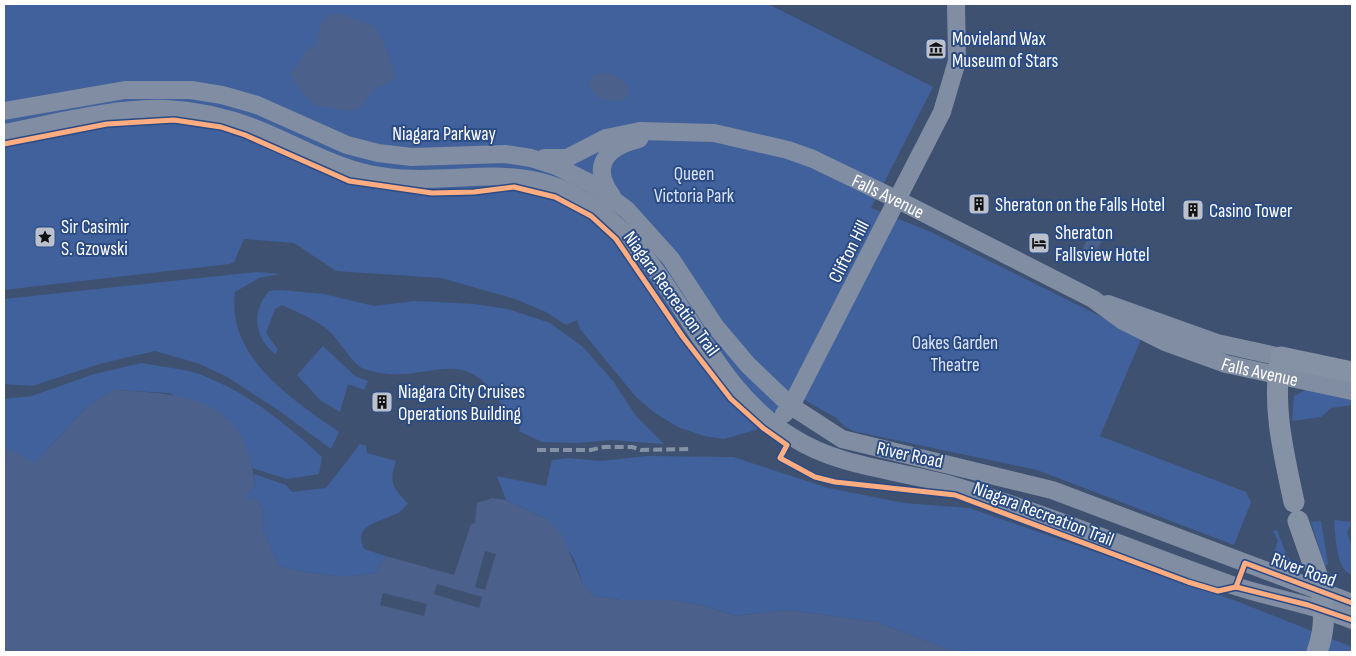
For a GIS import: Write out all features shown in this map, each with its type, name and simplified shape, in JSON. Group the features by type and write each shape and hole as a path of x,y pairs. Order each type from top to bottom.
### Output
{"highway":[{"name":"Falls Avenue","path":"1279,365 1352,372"},
{"path":"1279,365 1279,418 1296,512 1317,575 1324,613 1322,640 1317,652"}],"main road":[{"name":"Clifton Hill","path":"776,424 791,406 938,122 949,92 957,61 956,4"},
{"name":"Niagara Parkway","path":"4,111 126,90 190,90 222,95 257,105 338,141 378,154 412,157 476,154 514,155 545,162 572,173 614,199 638,220 671,259 725,340 765,383 791,406"},
{"path":"4,134 93,116 167,109 199,113 238,122 332,162 366,173 421,179 510,176 535,180 560,189 594,207 627,235 650,263 719,364 750,401 776,424"},
{"name":"Falls Avenue","path":"514,155 558,159 579,153 616,135 640,131 730,136 788,150 813,159 898,200 1093,300 1352,391"},
{"name":"Falls Avenue","path":"614,199 602,175 602,165 606,156 622,145 671,132"},
{"name":"River Road","path":"791,406 842,439 1052,490 1352,603"},
{"name":"River Road","path":"776,424 792,438 829,455 870,468 960,487 1236,587 1308,605 1352,620"}],"green space":[{"name":"Queen Victoria Park","path":"4,4 768,4 933,87 871,208 931,232 1142,337 1100,436 1246,492 1251,502 1234,545 1037,470 853,431 844,426 835,417 801,398 776,424 724,439 704,436 678,427 655,413 636,397 580,329 577,320 566,325 546,312 515,299 441,278 336,271 294,243 244,239 234,262 229,264 4,290"},
{"path":"257,272 280,274 259,278 235,292 235,315 241,337 252,356 266,374 302,406 339,432 331,449 278,410 227,377 200,364 155,351 103,363 32,386 4,384 4,299"},
{"path":"282,290 324,294 374,306 415,301 474,304 508,309 550,323 583,347 613,381 636,416 664,444 612,440 577,443 542,442 519,431 523,416 514,412 509,418 492,391 476,376 460,370 443,369 406,374 385,374 362,368 354,362 333,335 324,327 307,316 282,305 275,309 266,333 278,350 275,354 268,347 259,332 257,316 263,299 269,291"},
{"path":"323,346 355,376 368,381 364,390 348,384 340,412 320,400 297,375"},
{"path":"142,363 199,374 217,381 265,409 322,457 319,474 287,479 252,468 249,456 170,393 113,390 86,408 35,463 4,466 4,399 32,396 94,374"},
{"path":"1310,388 1352,396 1352,405 1331,408 1321,417 1292,421 1294,396"},
{"path":"360,444 366,446 367,453 396,461 392,475 393,484 408,504 398,513 375,522 364,529 361,541 364,549 386,556 375,573 339,576 279,566 263,530 262,509 255,497 251,501 247,500 247,495 255,485 254,474 286,485 292,492 326,488"},
{"path":"647,456 733,457 828,488 904,503 969,508 1239,602 1352,647 1352,652 955,652 877,622 788,610 736,616 697,604 672,600 620,600 594,596 583,584 574,559 549,520 506,500 497,476 546,486 552,460 569,458 601,461"},
{"path":"1334,520 1352,522 1347,533 1352,546 1352,575 1346,572 1339,559"},
{"path":"1321,521 1328,564 1325,566 1311,522"},
{"path":"1277,530 1287,556 1295,564 1273,555 1278,541 1273,531"}],"shaded area":[{"path":"337,13 374,26 384,43 395,74 392,81 375,89 359,108 349,111 314,105 295,84 290,73 300,62 305,51 315,46 321,26 326,18"},
{"path":"605,73 613,75 624,82 629,93 626,98 613,101 594,94 590,83 592,76"},
{"path":"1094,226 1106,233 1093,258 1081,252"},
{"path":"113,390 165,394 188,398 208,406 225,417 239,433 249,456 255,485 247,495 247,499 251,501 255,497 262,509 263,530 279,566 327,575 363,575 375,573 386,556 454,575 471,524 475,523 477,503 492,498 506,500 549,520 561,533 583,584 594,596 620,600 672,600 697,604 736,616 788,610 877,622 955,652 4,652 4,466 7,448 35,463 86,408"}],"pier":[{"path":"485,551 496,554 485,590 475,587"},
{"path":"437,584 482,597 479,608 434,594"},
{"path":"383,593 427,604 424,616 380,605"}],"railway":[{"path":"537,450 591,450 604,447 632,447 641,450 692,449"}],"cycle path":[{"name":"Niagara Recreation Trail","path":"4,144 107,124 174,120 221,127 245,135 349,181 432,193 474,192 514,187 555,197 591,216 616,239 683,337 731,399 763,428 787,445 780,458 815,477 835,482 955,495 1188,582 1218,591 1236,587 1308,605 1352,620"},
{"path":"1236,587 1245,563 1352,603"}],"place":[{"name":"Movieland Wax Museum of Stars","path":"936,49"},
{"name":"Sheraton on the Falls Hotel","path":"979,204"},
{"name":"Casino Tower","path":"1193,210"},
{"name":"Sir Casimir S. Gzowski","path":"45,237"},
{"name":"Sheraton Fallsview Hotel","path":"1039,243"},
{"name":"Niagara City Cruises Operations Building","path":"382,402"}],"park label":[{"name":"Oakes Garden Theatre","path":"955,353"}]}
